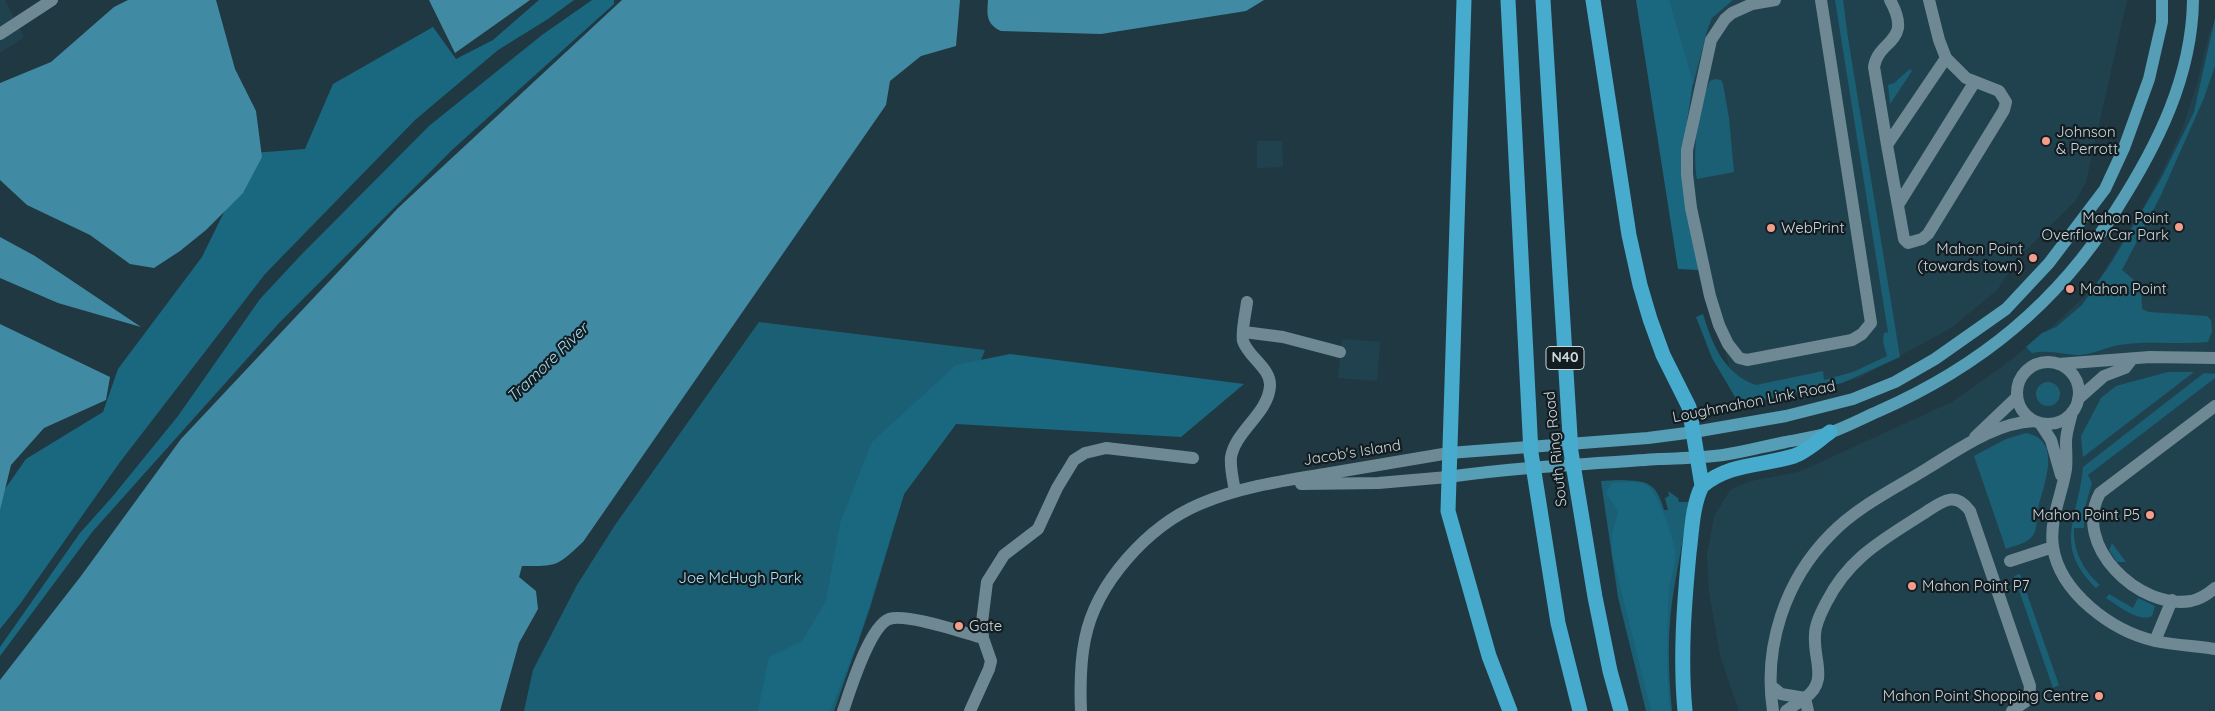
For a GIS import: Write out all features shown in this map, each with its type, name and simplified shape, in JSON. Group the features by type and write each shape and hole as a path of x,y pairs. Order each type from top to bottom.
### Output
{"highway":[{"path":"1464,0 1448,512 1490,656 1510,711"},
{"name":"South Ring Road","path":"1508,0 1532,453 1558,623 1580,711"},
{"name":"South Ring Road","path":"1543,0 1571,452 1595,597 1610,671 1621,711"},
{"path":"1593,0 1629,235 1650,320 1663,355 1687,401 1694,432 1702,486"},
{"path":"1685,711 1682,658 1684,621 1692,530 1697,496 1702,486 1713,476 1729,469 1795,455 1830,432"}],"main road":[{"name":"Loughmahon Link Road","path":"1449,453 1631,440 1694,432 1786,416 1853,399 1916,371 1955,346 2006,309 2049,263 2096,203 2114,172 2135,119 2148,79 2162,22 2162,0"},
{"path":"1448,477 1490,472 1723,455 1830,432 1900,402 1950,375 2017,327 2042,305 2071,273 2101,235 2150,154 2177,90 2192,28 2193,0"}],"street":[{"path":"0,34 52,0"},
{"path":"1775,0 1752,4 1732,13 1725,19 1711,40 1687,150 1687,174 1691,208 1710,296 1719,325 1728,344 1739,358 1747,360 1852,340 1869,328 1871,323 1821,0"},
{"path":"1890,0 1898,15 1896,33 1893,41 1879,55 1874,67 1886,145 1904,239 1908,243 1914,242 1928,234 2004,110 2006,102 1999,91 1974,82 1959,73 1946,58 1942,50 1929,0"},
{"path":"1934,19 1939,0"},
{"path":"1886,145 1946,58"},
{"path":"1898,205 1974,82"},
{"path":"1234,491 1232,455 1236,444 1266,401 1270,383 1243,340 1246,302"},
{"path":"1244,332 1283,337 1340,352"},
{"path":"2063,482 2052,440 2037,422 2024,413 2017,397 2017,386 2022,376 2029,369 2038,364 2048,362 2058,364 2106,359 2215,358"},
{"path":"2132,360 2125,368 2104,376 2078,399 2072,412 2067,432 2063,482 2054,519 2053,547 2062,572 2080,596 2091,607 2125,630 2156,641 2215,649"},
{"path":"2058,364 2073,375 2077,383 2078,399"},
{"path":"1968,444 2017,397"},
{"path":"2215,406 2105,489 2100,494 2094,507 2092,518 2097,544 2108,562 2135,586 2146,593 2172,600 2193,601 2215,588"},
{"path":"1773,711 1771,686 1773,646 1780,619 1791,590 1807,562 1832,533 1871,504 1968,444 2010,424 2057,423 2072,412"},
{"path":"970,711 989,669 990,661 984,638 983,606 987,582 1004,554 1038,529 1057,488 1074,460 1085,453 1106,448 1193,458"},
{"name":"Jacob's Island","path":"1081,711 1080,687 1085,638 1096,610 1119,570 1149,537 1173,519 1198,505 1234,491 1261,484 1449,453"},
{"name":"Jacob's Island","path":"1261,484 1378,483 1448,477"},
{"path":"1786,711 1817,687 1816,626 1826,603 1843,575 1868,549 1928,510 1949,499 1964,502 1970,511 2030,686 2029,699 2012,711"},
{"path":"2010,561 2053,547"},
{"path":"2156,641 2172,600"},
{"path":"842,711 862,659 879,627 888,619 898,618 984,638"},
{"path":"1771,686 1781,694 1805,698"},
{"path":"1805,698 1808,711"}],"shaded area":[{"path":"0,0 5,0 24,37 0,53"},
{"path":"539,0 574,0 548,19 498,50 415,120 265,274 120,462 20,604 0,629 0,496 26,459 103,412 118,369 202,257 253,153 305,149 333,84 433,27 456,59 493,40"},
{"path":"592,0 614,0 614,4 452,150 279,323 93,531 0,656 0,647 80,533 113,496 178,416 260,299 429,126 542,35"},
{"path":"1636,0 1669,0 1693,82 1686,128 1699,270 1678,269"},
{"path":"1662,0 2127,0 2086,182 2076,200 2022,254 1997,290 1951,328 1859,378 1812,391 1751,403 1734,387 1719,325 1680,134"},
{"name":"Mahon Point","path":"2215,24 2215,711 1739,711 1720,655 1709,591 1707,555 1714,517 1730,490 1751,481 1799,472 1952,402 1999,369 2046,332 2084,297 2101,276 2145,204 2165,166 2183,127 2198,81 2209,34"},
{"path":"1257,141 1282,141 1283,167 1257,168"},
{"path":"1342,339 1380,342 1377,381 1338,378"},
{"path":"1010,354 1244,384 1181,437 956,424 904,494 858,642 830,711 758,711 769,657 802,641 826,601 840,523 872,442 956,365"},
{"path":"1629,482 1646,485 1655,495 1664,514 1674,544 1675,560 1669,592 1667,637 1670,711 1651,711 1612,553 1612,534 1618,512 1606,493 1612,483"}],"green space":[{"path":"1668,0 1733,0 1712,18 1693,85"},
{"path":"1835,0 1843,0 1900,357 1842,383 1755,401 1738,402 1712,358 1696,317 1703,314 1715,347 1728,366 1745,380 1756,385 1823,371 1824,380 1853,372 1887,356 1883,342 1884,333 1888,332"},
{"path":"2215,18 2215,66 2204,98 2161,195 2122,270 2141,286 2142,309 2149,312 2207,316 2211,320 2212,331 2208,342 2130,344 2114,346 2081,355 2045,352 2032,353 2026,347 2042,333 2056,327 2082,305 2111,263 2162,177 2194,112"},
{"path":"1910,69 1912,71 1890,104 1888,85 1894,83"},
{"path":"1715,79 1721,80 1723,84 1729,118 1734,172 1697,179 1695,156 1699,116 1710,81"},
{"name":"Joe McHugh Park","path":"759,322 985,350 956,424 904,494 870,608 834,711 524,711 533,670 577,585 615,525"},
{"path":"2168,372 2194,372 2083,457 2081,436 2101,398 2116,386"},
{"path":"2204,373 2215,374 2215,378 2088,475 2092,483 2085,507 2084,528 2074,528 2074,536 2080,560 2100,585 2096,588 2083,573 2075,558 2071,544 2083,467"},
{"path":"2048,382 2056,386 2060,394 2056,402 2048,406 2040,402 2036,394 2040,386"},
{"path":"2026,433 2038,437 2045,445 2048,454 2046,477 2038,509 2035,532 2028,540 2006,549 1974,456 2006,439"},
{"path":"1601,481 1638,481 1650,485 1658,494 1664,510 1668,510 1665,498 1669,496 1668,491 1678,498 1679,502 1688,502 1670,619 1669,665 1672,711 1646,711 1618,597"},
{"path":"2112,543 2126,562 2117,562 2109,550"},
{"path":"2020,574 2059,685 2053,688 2014,576"},
{"path":"2109,594 2133,608 2138,598 2155,606 2152,616 2147,618 2141,617 2128,612 2106,598"}],"water":[{"path":"128,0 216,0 235,69 256,111 262,157 243,193 206,230 180,251 154,268 130,264 90,235 27,205 0,180 0,83 51,62 114,7"},
{"path":"429,0 530,0 455,53"},
{"name":"Tramore River","path":"622,0 960,0 956,46 921,56 890,81 886,105 583,542 556,563 543,566 522,566 519,577 536,591 538,609 519,643 500,711 0,711 0,680 81,576 181,439 398,208"},
{"path":"988,0 1264,0 1246,11 1101,34 1001,31 992,25 988,18"},
{"path":"0,237 35,256 141,327 58,303 0,278"},
{"path":"0,324 110,377 106,400 44,428 11,465 0,510"}],"place":[{"name":"Johnson & Perrott","path":"2046,141"},
{"name":"Mahon Point Overflow Car Park","path":"2179,227"},
{"name":"WebPrint","path":"1771,228"},
{"name":"Mahon Point (towards town)","path":"2033,258"},
{"name":"Mahon Point","path":"2070,289"},
{"name":"Mahon Point P5","path":"2150,515"},
{"name":"Mahon Point P7","path":"1912,586"},
{"name":"Gate","path":"959,626"},
{"name":"Mahon Point Shopping Centre","path":"2099,696"}]}
